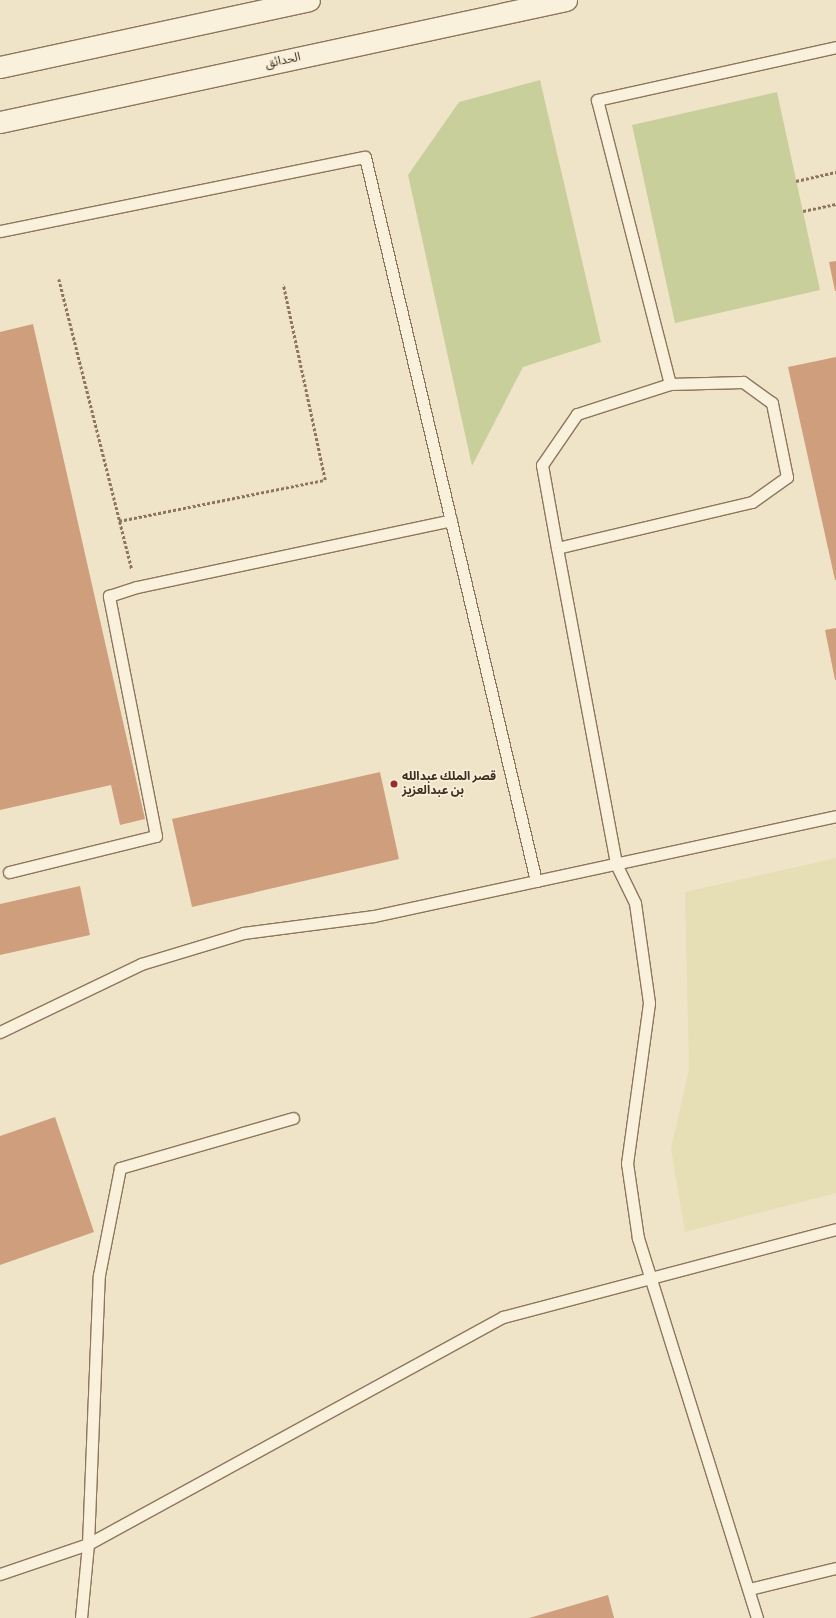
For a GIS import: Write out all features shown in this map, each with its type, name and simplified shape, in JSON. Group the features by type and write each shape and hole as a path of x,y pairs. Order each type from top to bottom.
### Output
{"street":[{"path":"0,67 309,0"},
{"name":"الحدائق","path":"0,122 566,0"}],"lane":[{"path":"670,384 597,100 836,47"},
{"path":"0,231 365,157 536,881"},
{"path":"557,548 752,502 787,477 772,403 743,382 670,384 577,414 542,465 557,548 616,864 635,903 649,1003 627,1163 638,1238 757,1618"},
{"path":"9,872 156,836 109,596 137,587 451,520"},
{"path":"0,1032 140,964 243,933 374,916 836,816"},
{"path":"81,1618 88,1544 99,1275 120,1168 292,1118"},
{"path":"0,1574 88,1544 503,1317 650,1276 836,1229"},
{"path":"749,1589 836,1568"}],"path":[{"path":"796,181 836,172"},
{"path":"803,211 836,204"},
{"path":"59,279 119,521 137,587"},
{"path":"119,521 325,480 283,284"}],"shaded area":[{"path":"836,858 836,1193 685,1232 671,1149 689,1069 685,892"}],"green space":[{"path":"540,80 601,342 523,367 472,466 408,175 459,102"},
{"path":"777,92 820,290 675,323 632,125"}],"building":[{"path":"836,261 836,291 835,291 829,262"},
{"path":"33,324 145,819 120,825 111,785 0,810 0,332"},
{"path":"836,357 836,580 835,580 788,367"},
{"path":"836,628 836,680 835,680 825,630"},
{"path":"380,772 399,859 192,907 172,819"},
{"path":"80,886 90,935 0,955 0,904"},
{"path":"55,1117 94,1232 0,1265 0,1136"},
{"path":"608,1595 614,1618 529,1618"}],"place":[{"name":"قصر الملك عبدالله بن عبدالعزيز","path":"394,784"}]}
